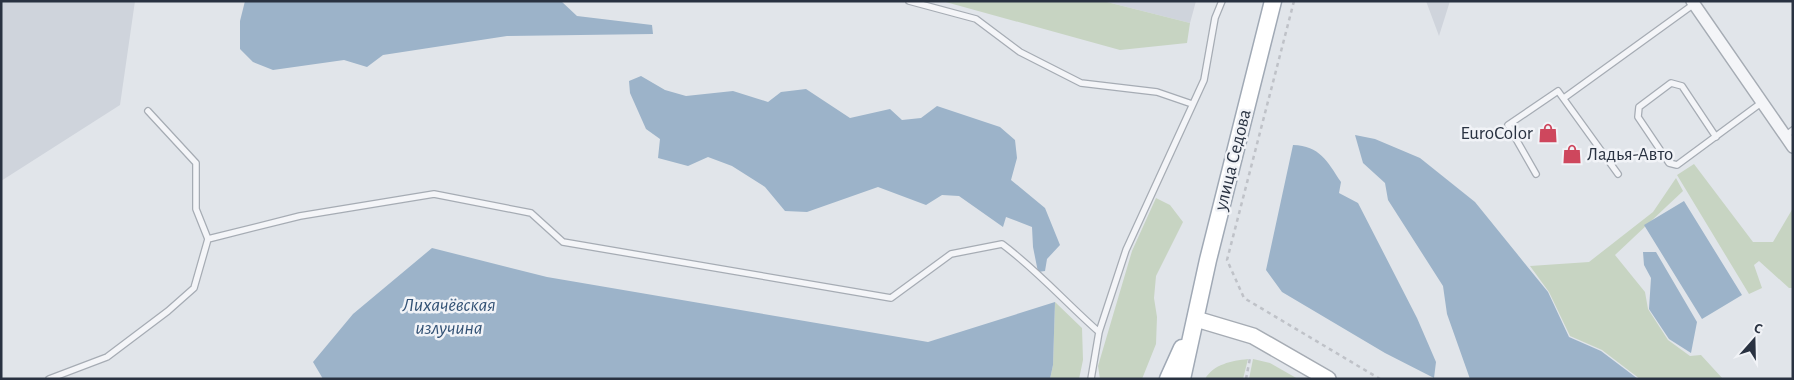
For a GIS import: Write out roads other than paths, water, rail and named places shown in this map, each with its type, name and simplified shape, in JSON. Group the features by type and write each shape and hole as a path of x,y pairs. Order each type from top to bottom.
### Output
{"main road":[{"name":"улица Седова","path":"1196,319 1208,260 1273,1"},
{"path":"1168,379 1196,319"},
{"path":"1182,379 1196,319"},
{"path":"1196,319 1253,336 1328,379"}],"street":[{"path":"1693,2 1761,103 1789,134 1793,148"}],"lane":[{"path":"909,1 976,19 1020,52 1081,83 1157,92 1192,104"},
{"path":"1091,379 1099,332 1126,250 1204,80 1216,18 1222,1"},
{"path":"1564,98 1693,2"},
{"path":"1716,137 1682,86 1671,83 1639,107 1638,117 1669,163 1677,165 1761,103"},
{"path":"1536,174 1508,125 1558,91 1618,174"},
{"path":"49,379 108,356 168,311 194,288 208,239 196,209 196,164 148,111"},
{"path":"208,239 300,216 434,194 531,213 562,242 891,298 951,254 1002,244 1028,264 1060,298 1099,332"}],"water":[{"path":"245,1 561,1 577,16 652,25 653,34 507,36 383,55 367,67 344,60 273,70 253,62 240,49 240,21"},
{"path":"641,76 665,90 686,96 733,91 768,102 781,92 806,89 850,118 890,109 902,120 921,118 937,106 1000,127 1015,140 1017,158 1011,180 1045,208 1060,245 1047,259 1045,271 1038,272 1033,247 1032,227 1006,217 1003,227 959,196 942,195 926,205 878,187 807,212 785,211 765,187 732,166 708,157 688,166 658,158 660,139 646,129 630,93 629,81"},
{"path":"1355,135 1375,139 1420,158 1475,202 1548,292 1569,337 1601,351 1638,379 1470,379 1447,314 1443,286 1388,200 1385,183 1363,163"},
{"path":"1293,145 1310,148 1322,156 1341,182 1339,193 1358,203 1417,318 1436,362 1434,378 1385,353 1282,292 1266,270"},
{"path":"1684,201 1742,295 1702,319 1644,225"},
{"name":"Лихачёвская излучина","path":"432,248 547,277 928,342 1055,302 1053,365 1050,379 323,379 313,362 353,314"},
{"path":"1643,252 1656,252 1697,322 1691,353 1669,339 1649,309 1651,278 1644,265"}],"place":[{"name":"EuroColor","path":"1548,133"},
{"name":"Ладья-Авто","path":"1572,154"}]}
